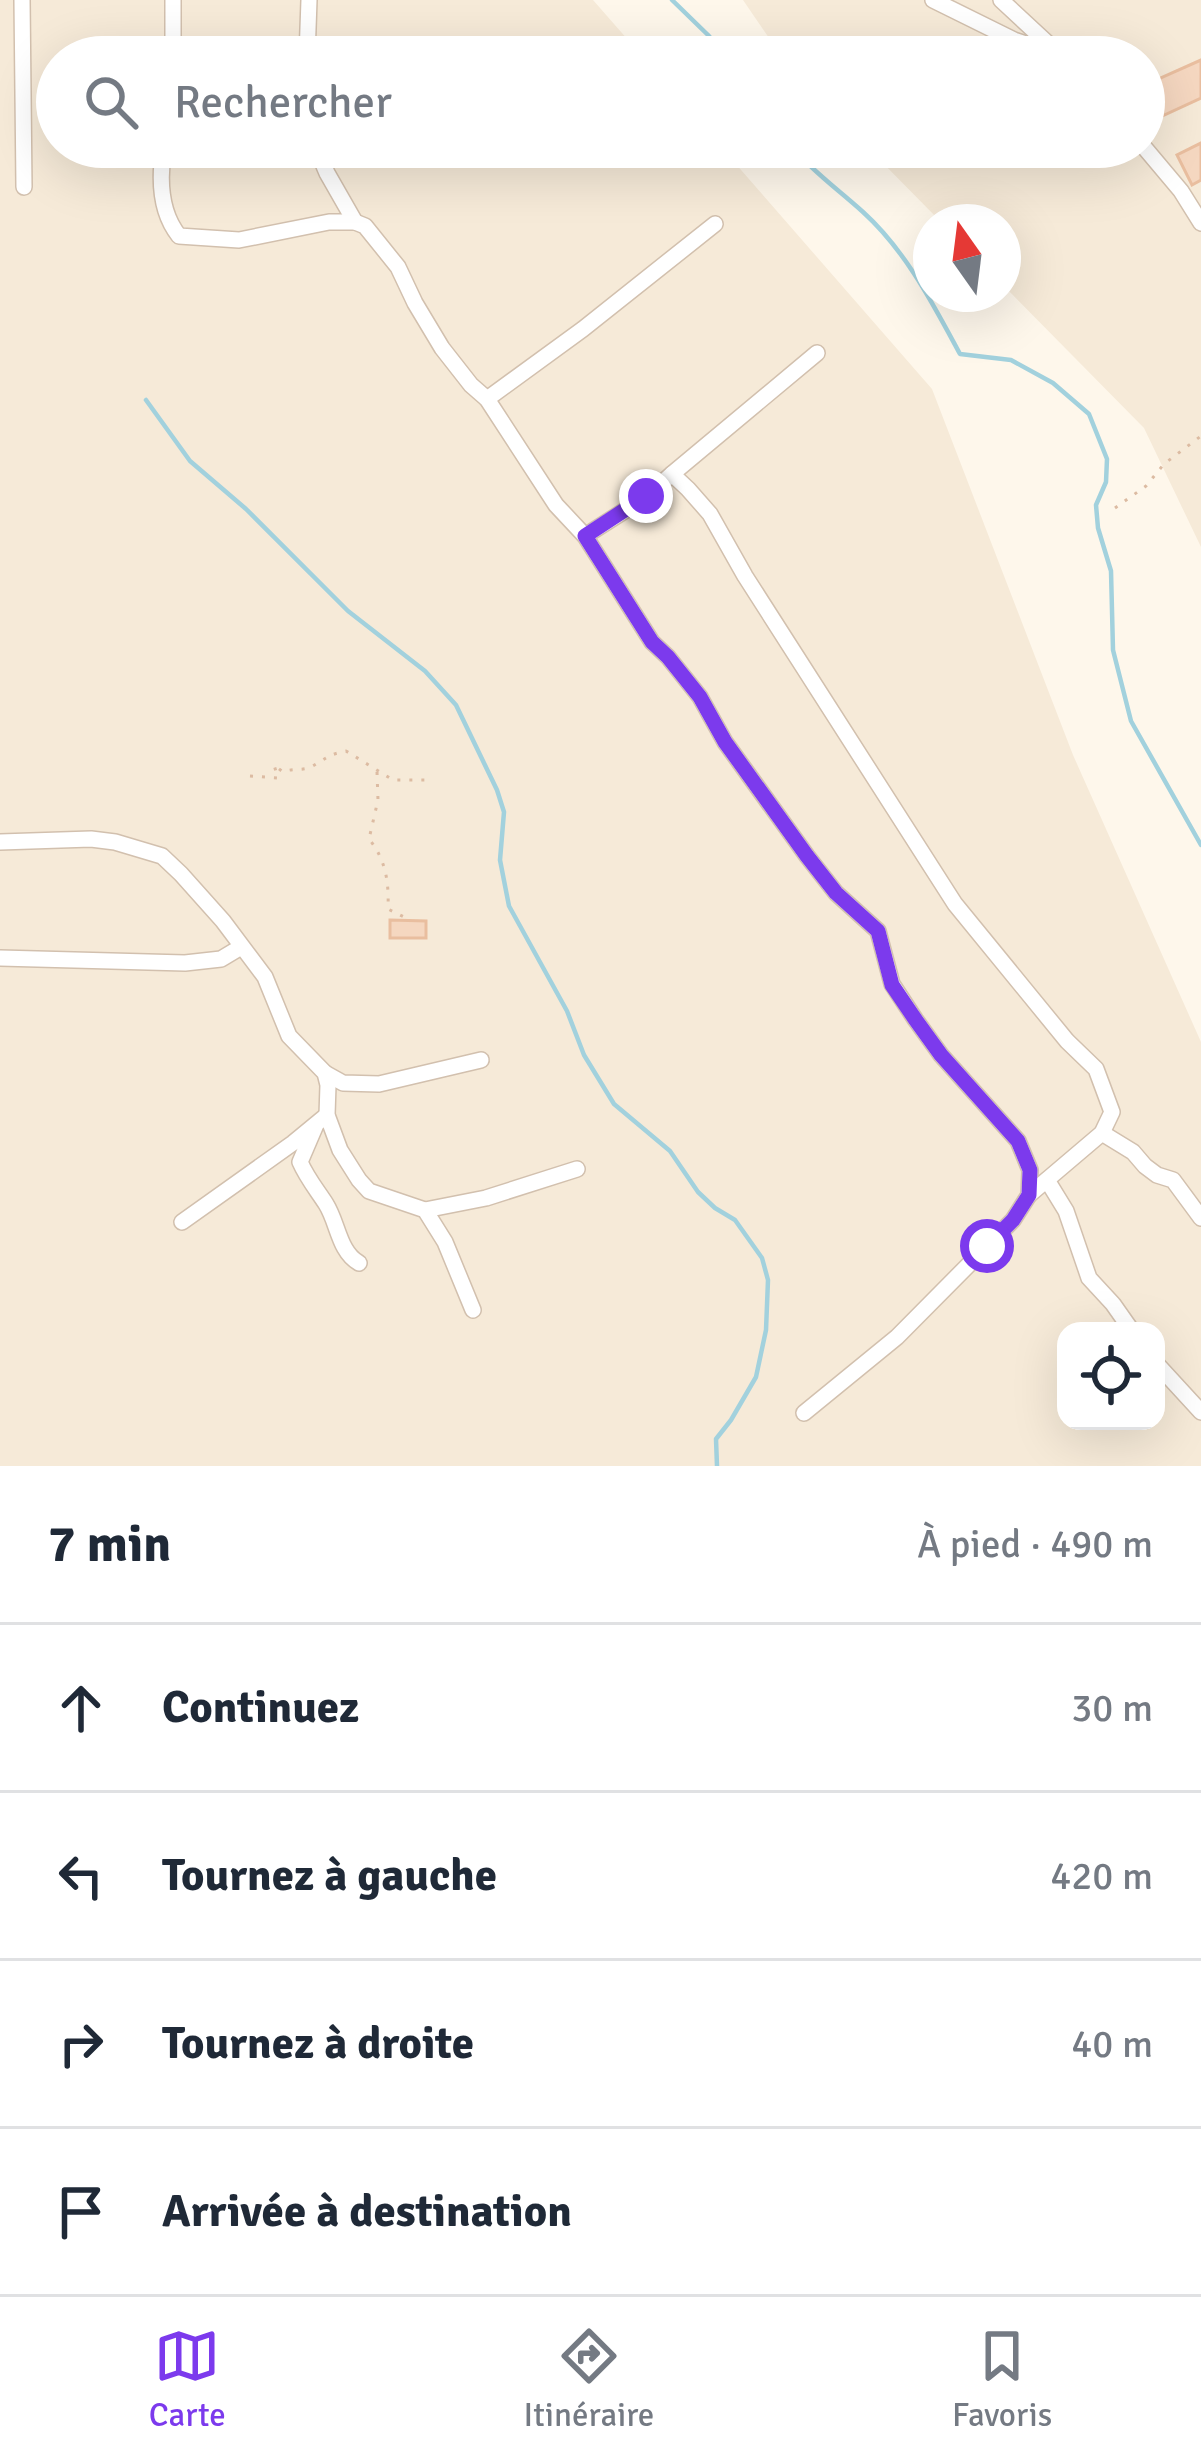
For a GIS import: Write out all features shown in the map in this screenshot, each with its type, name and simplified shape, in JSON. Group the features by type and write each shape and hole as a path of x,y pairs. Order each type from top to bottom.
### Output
{"street":[{"path":"22,0 24,187"},
{"path":"173,0 173,36"},
{"path":"308,36 309,0"},
{"path":"933,0 1006,36"},
{"path":"1001,0 1041,36"},
{"path":"160,168 168,222 179,236 239,240 329,222 364,226 398,267 442,348 471,385 488,398 556,505 585,536 652,642 700,697 725,742 807,856 836,893 878,931 892,985 941,1055 1018,1141 1030,1170 1029,1195"},
{"path":"325,168 355,222"},
{"path":"1162,168 1201,223"},
{"path":"488,398 584,329 715,224"},
{"path":"585,536 646,496 817,353"},
{"path":"672,474 710,514 955,904 1067,1041 1096,1069 1112,1112 1102,1132 1029,1195 1013,1220 897,1337 804,1413"},
{"path":"0,842 91,839 162,856 190,882 265,977 289,1036 325,1073 343,1083 379,1084 481,1060"},
{"path":"0,958 185,963 221,959 241,947"},
{"path":"325,1073 322,1119 299,1162 327,1206 349,1258 359,1263"},
{"path":"322,1119 369,1191 424,1210 487,1198 577,1168"},
{"path":"182,1222 322,1119"},
{"path":"1102,1132 1157,1175 1173,1180 1201,1218"},
{"path":"1047,1180 1066,1210 1089,1278 1126,1322"},
{"path":"424,1210 445,1243 472,1310"},
{"path":"1165,1373 1201,1412"}],"path":[{"path":"1115,508 1201,436"},
{"path":"250,776 278,778 274,765 283,772 300,770 324,756 346,751 393,780 429,780"},
{"path":"377,770 378,800 370,839 382,854 383,871 389,879 388,908 406,918"}],"shaded area":[{"path":"0,0 593,0 625,36 36,36 36,168 739,168 932,389 1073,755 1201,1042 1201,1466 0,1466"},
{"path":"743,0 1201,0 1201,547 1144,428 1021,303 1021,204 923,204 888,168 1165,168 1165,36 768,36"}],"building":[{"path":"1201,60 1201,98 1165,115 1165,76"},
{"path":"1201,143 1201,180 1192,185 1177,155"},
{"path":"390,920 426,921 426,938 390,938"}],"waterway":[{"path":"672,0 709,36"},
{"path":"812,168 892,244 918,279 960,354 1011,360 1053,383 1089,414 1107,459 1106,482 1096,505 1098,528 1111,571 1113,650 1131,721 1201,845"},
{"path":"146,400 190,461 246,509 348,611 425,671 456,705 504,812 500,860 509,906 567,1011 584,1055 614,1104 670,1151 698,1192 735,1220 762,1258 768,1280 766,1330 756,1377 716,1439 717,1466"}],"route":[{"path":"646,496 585,536 652,642 700,697 725,742 807,856 836,893 878,931 892,985 915,1019 1018,1141 1030,1170 1029,1195 987,1246"}]}
